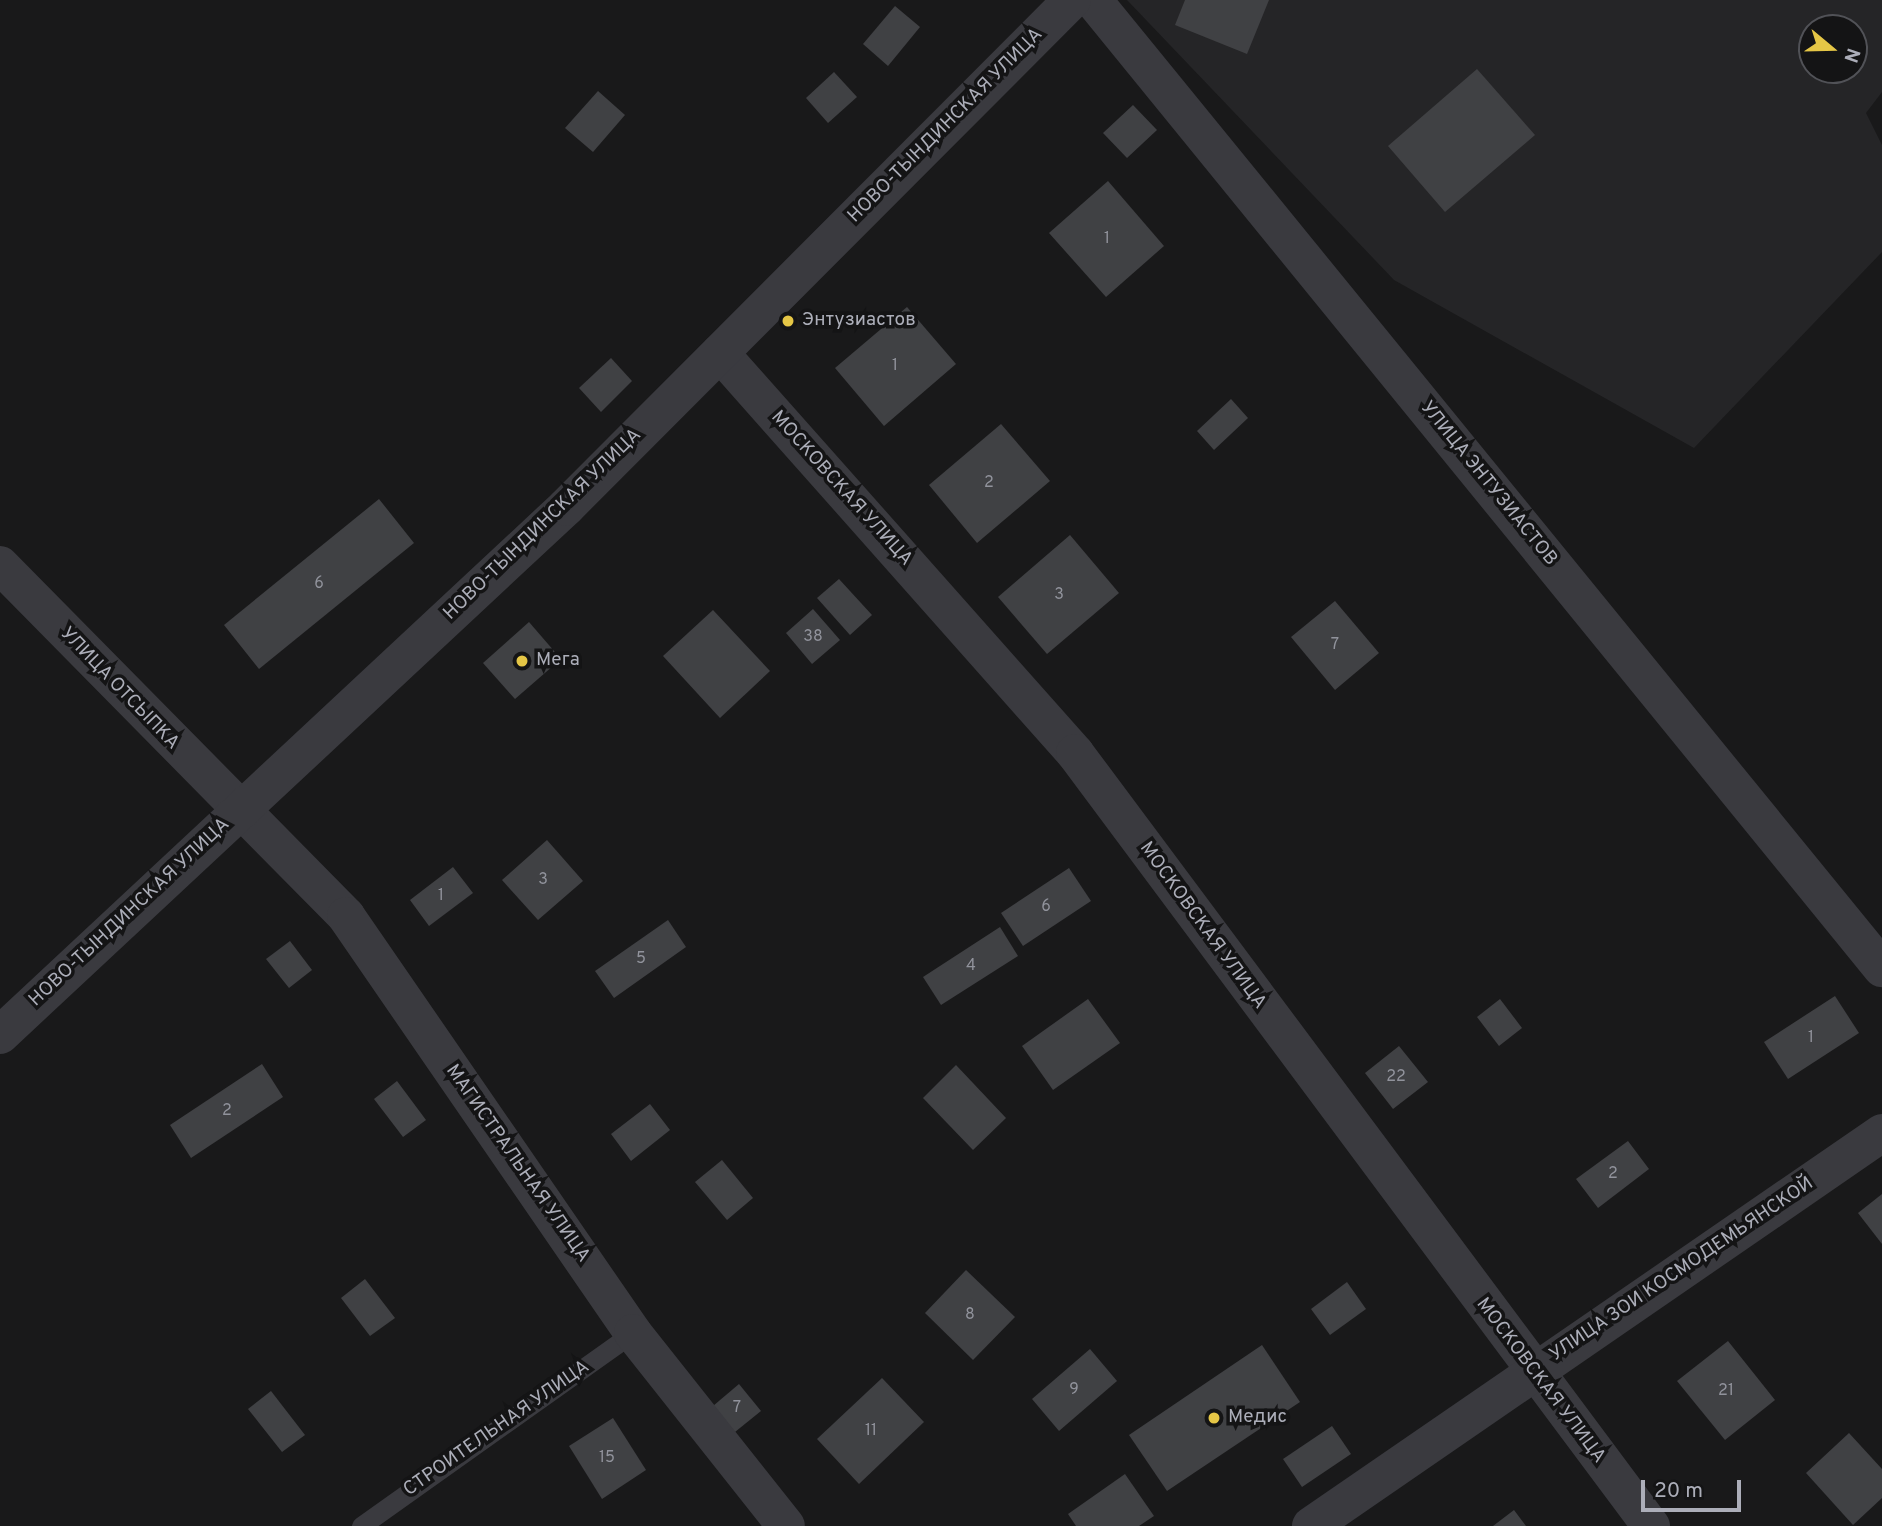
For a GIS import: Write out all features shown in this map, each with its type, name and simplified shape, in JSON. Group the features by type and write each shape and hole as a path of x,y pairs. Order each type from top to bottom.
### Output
{"street":[{"name":"НОВО-ТЫНДИНСКАЯ УЛИЦА","path":"0,1035 566,507 1072,0"},
{"name":"УЛИЦА ЭНТУЗИАСТОВ","path":"1093,0 1882,968"},
{"name":"МОСКОВСКАЯ УЛИЦА","path":"720,353 1075,753 1532,1373 1651,1526"},
{"name":"УЛИЦА ОТСЫПКА","path":"0,565 238,812"},
{"name":"МАГИСТРАЛЬНАЯ УЛИЦА","path":"238,812 346,916 633,1333 786,1526"},
{"name":"УЛИЦА ЗОИ КОСМОДЕМЬЯНСКОЙ","path":"1311,1526 1882,1133"}],"lane":[{"name":"СТРОИТЕЛЬНАЯ УЛИЦА","path":"361,1526 633,1333"}],"shaded area":[{"path":"1127,0 1882,0 1882,92 1866,113 1882,145 1882,252 1694,448 1394,280"}],"building":[{"path":"1185,0 1269,0 1247,54 1175,25"},
{"path":"895,6 920,27 888,66 863,44"},
{"path":"1477,69 1535,135 1445,212 1388,146"},
{"path":"834,72 857,97 828,123 806,98"},
{"path":"598,91 625,115 593,152 565,128"},
{"path":"1133,105 1157,130 1127,158 1103,133"},
{"path":"1108,181 1164,246 1106,297 1049,233"},
{"path":"907,307 956,364 884,426 835,368"},
{"path":"611,358 632,381 601,412 579,388"},
{"path":"1231,399 1248,418 1214,450 1197,431"},
{"path":"1001,424 1050,481 977,543 929,485"},
{"path":"379,499 414,543 259,669 224,625"},
{"path":"1070,535 1119,593 1047,654 998,597"},
{"path":"839,579 872,615 850,635 817,598"},
{"path":"1335,601 1379,653 1335,690 1291,637"},
{"path":"813,609 840,640 812,664 786,633"},
{"path":"713,610 770,671 720,718 663,656"},
{"name":"Мега","path":"529,622 561,659 515,699 483,663"},
{"path":"547,840 583,881 538,920 502,880"},
{"path":"453,867 473,893 429,926 410,900"},
{"path":"1069,868 1091,901 1023,946 1001,913"},
{"path":"668,920 686,947 614,998 595,971"},
{"path":"1000,927 1018,956 941,1005 923,977"},
{"path":"290,941 312,970 289,988 266,959"},
{"path":"1835,996 1859,1033 1788,1079 1764,1042"},
{"path":"1088,999 1120,1043 1053,1090 1022,1046"},
{"path":"1500,999 1522,1028 1499,1046 1477,1017"},
{"path":"1399,1046 1428,1082 1393,1109 1365,1073"},
{"path":"262,1064 283,1097 191,1158 170,1125"},
{"path":"956,1065 1006,1118 973,1150 923,1098"},
{"path":"397,1081 426,1120 403,1137 374,1099"},
{"path":"650,1104 670,1130 631,1161 611,1134"},
{"path":"1628,1141 1649,1169 1598,1208 1576,1179"},
{"path":"722,1160 753,1198 727,1220 695,1182"},
{"path":"1882,1194 1882,1244 1858,1213"},
{"path":"966,1270 1015,1317 973,1360 925,1313"},
{"path":"365,1279 395,1318 370,1336 341,1298"},
{"path":"1347,1282 1366,1309 1330,1335 1311,1309"},
{"path":"1728,1341 1775,1400 1725,1440 1677,1381"},
{"name":"Медис","path":"1262,1345 1300,1402 1167,1491 1129,1435"},
{"path":"1090,1349 1117,1381 1059,1431 1032,1399"},
{"path":"882,1378 924,1422 859,1484 817,1439"},
{"path":"739,1384 761,1411 735,1432 713,1406"},
{"path":"271,1391 305,1435 282,1452 248,1409"},
{"path":"613,1418 646,1470 602,1499 569,1446"},
{"path":"1332,1426 1351,1454 1302,1487 1283,1459"},
{"path":"1849,1433 1882,1469 1882,1498 1853,1525 1806,1473"},
{"path":"1125,1474 1154,1516 1139,1526 1076,1526 1068,1514"},
{"path":"1514,1510 1526,1526 1493,1526"}],"place":[{"name":"Энтузиастов","path":"788,321"},
{"name":"Мега","path":"522,661"},
{"name":"Медис","path":"1214,1418"}]}
